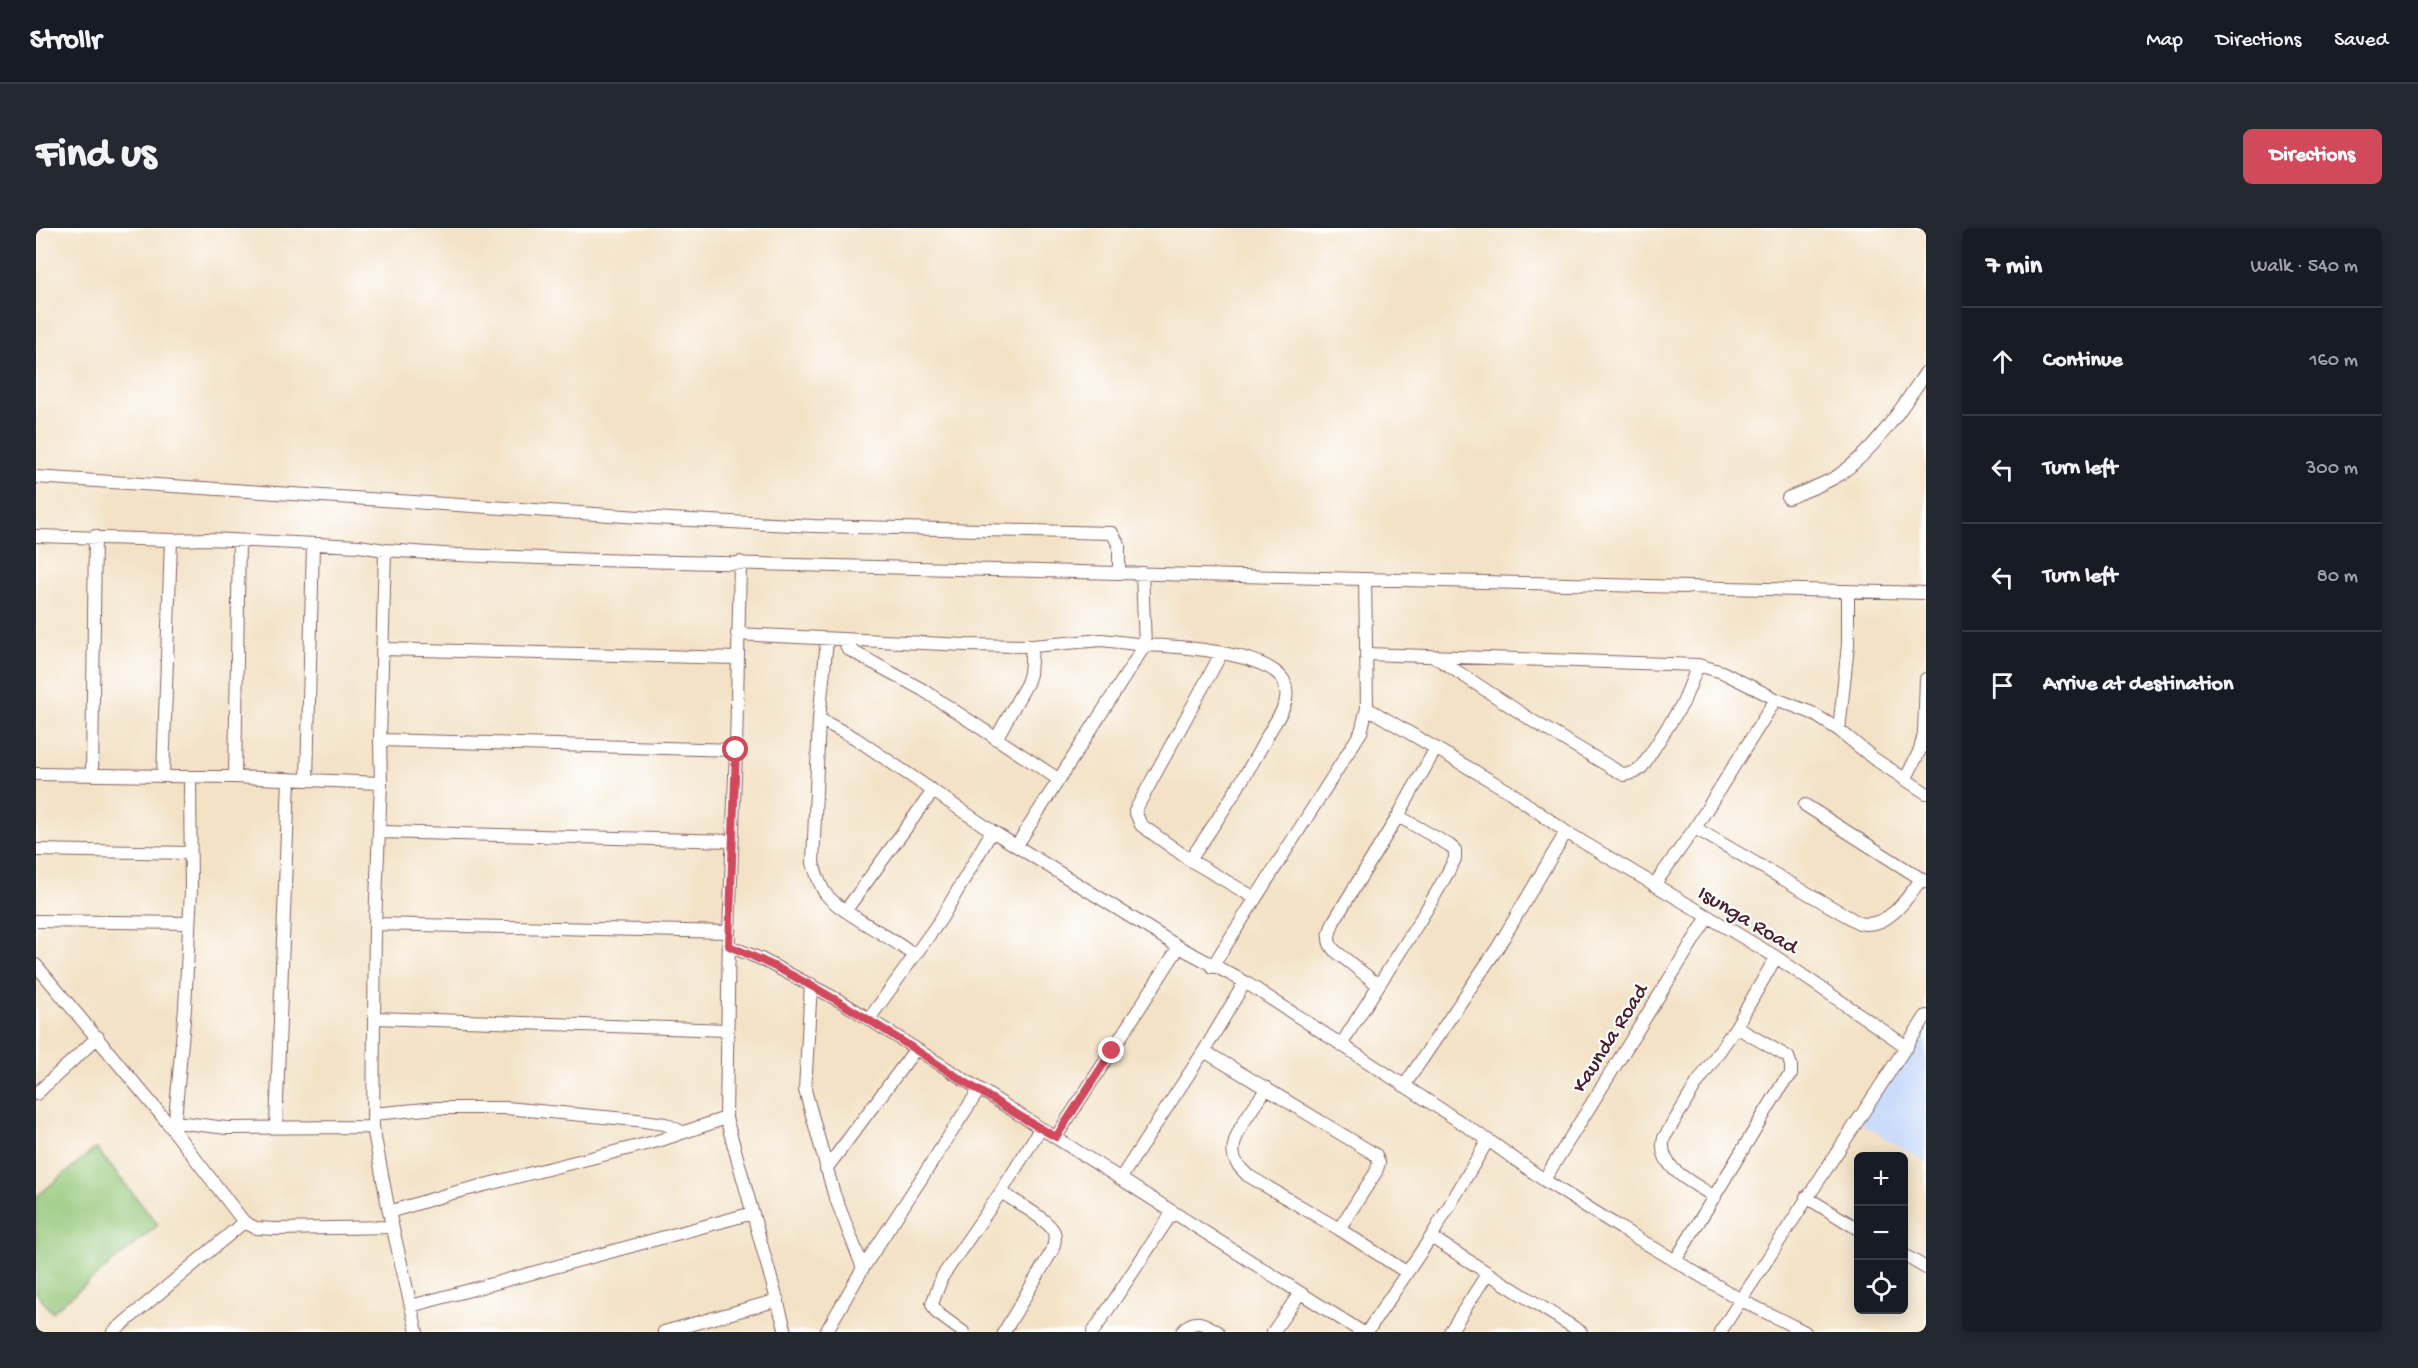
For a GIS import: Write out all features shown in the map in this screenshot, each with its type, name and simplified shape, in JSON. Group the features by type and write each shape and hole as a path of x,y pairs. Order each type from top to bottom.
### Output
{"street":[{"path":"1788,498 1838,475 1864,453 1899,412 1926,372"},
{"path":"36,477 670,519 814,526 1112,533 1119,545 1119,572"},
{"path":"36,536 208,539 595,560 1926,593"},
{"path":"92,775 95,536"},
{"path":"163,776 171,540"},
{"path":"235,777 239,541"},
{"path":"307,780 312,545"},
{"path":"386,550 380,740 381,783 375,924 373,1120 392,1227 417,1332"},
{"path":"740,562 726,1118 786,1332"},
{"path":"1017,845 1145,645 1142,573"},
{"path":"1212,967 1360,732 1367,708 1365,579"},
{"path":"1839,730 1848,645 1848,591"},
{"path":"737,634 827,640 1032,646 1101,640 1178,646 1249,658 1272,670 1283,680 1286,701 1228,806 1190,860"},
{"path":"827,640 819,719 813,863 824,891 846,910 913,954"},
{"path":"844,640 848,649 923,690 1058,779"},
{"path":"996,739 1027,683 1032,646"},
{"path":"383,649 737,658"},
{"path":"1221,654 1135,811 1141,825 1190,860 1256,898"},
{"path":"1366,654 1698,665 1742,680 1776,699 1812,713 1926,793"},
{"path":"1434,657 1536,723 1624,775 1636,772 1642,767 1683,703 1698,665"},
{"path":"1905,780 1920,750 1924,733 1926,679"},
{"path":"1654,885 1695,828 1776,699"},
{"name":"Isunga Road","path":"1367,708 1510,792 1566,832 1776,957 1907,1047"},
{"path":"819,719 855,738 992,831 1179,947 1212,967 1245,982 1488,1140 1544,1180 1675,1262 1805,1332"},
{"path":"380,740 736,750"},
{"path":"1378,985 1334,950 1328,938 1334,921 1398,816 1436,748"},
{"path":"36,774 235,777 381,783"},
{"path":"175,1126 189,923 190,778"},
{"path":"276,1127 289,779"},
{"path":"846,910 933,791"},
{"path":"1695,828 1859,923 1869,925 1877,923 1893,914 1924,881 1805,805"},
{"path":"1341,1045 1430,906 1455,859 1455,850 1449,845 1398,816"},
{"path":"869,1019 940,919 992,831"},
{"path":"379,832 732,841"},
{"path":"1404,1086 1498,947 1566,832"},
{"path":"36,850 190,853"},
{"name":"Kaunda Road","path":"1544,1180 1708,917"},
{"path":"36,921 189,923"},
{"path":"375,924 729,932"},
{"path":"729,946 811,984 869,1019 1362,1332"},
{"path":"1056,1137 1179,947"},
{"path":"1715,1197 1668,1164 1662,1148 1664,1138 1696,1085 1736,1027 1776,957"},
{"path":"36,964 175,1126 244,1222 256,1228 392,1227"},
{"path":"1120,1179 1204,1051 1245,982"},
{"path":"811,984 805,1090 834,1194 864,1268"},
{"path":"1720,1332 1926,1016"},
{"path":"374,1018 727,1030"},
{"path":"1675,1262 1783,1083 1791,1075 1788,1057 1736,1027"},
{"path":"36,1094 98,1038"},
{"path":"826,1169 915,1050"},
{"path":"1204,1051 1376,1155 1379,1163 1376,1172 1339,1228"},
{"path":"1267,1088 1236,1136 1234,1158 1247,1175 1339,1228 1406,1272"},
{"path":"826,1332 864,1268 979,1090"},
{"path":"175,1126 276,1127 373,1120 437,1108 506,1108 637,1120 665,1124 682,1132"},
{"path":"389,1212 449,1194 658,1141 726,1118"},
{"path":"963,1332 937,1313 932,1304 947,1270 1001,1192 1040,1129"},
{"path":"1367,1332 1431,1237 1488,1140"},
{"path":"1001,1192 1047,1223 1054,1232 1055,1241 1052,1251 1004,1332"},
{"path":"1806,1197 1854,1227"},
{"path":"411,1306 753,1213"},
{"path":"1093,1332 1172,1213"},
{"path":"113,1332 244,1222"},
{"path":"1431,1237 1581,1332"},
{"path":"1908,1257 1926,1268"},
{"path":"1450,1332 1487,1274"},
{"path":"1273,1332 1300,1293"},
{"path":"664,1332 778,1300"},
{"path":"1182,1332 1188,1325 1196,1322 1203,1322 1218,1332"}],"shaded area":[{"path":"1926,1017 1926,1162 1859,1123"}],"green space":[{"path":"96,1148 158,1225 52,1312 36,1293 36,1197"}],"route":[{"path":"736,750 729,946 761,959 842,1002 1056,1137 1112,1051"}]}
